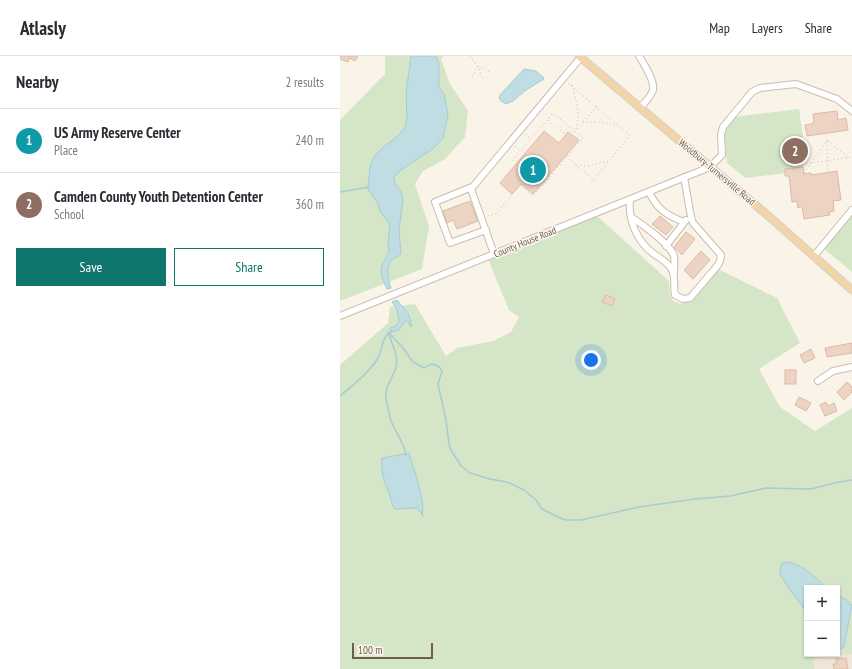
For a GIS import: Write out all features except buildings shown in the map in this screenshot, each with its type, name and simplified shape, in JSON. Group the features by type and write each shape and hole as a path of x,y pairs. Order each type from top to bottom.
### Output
{"main road":[{"name":"Woodbury-Turnersville Road","path":"580,57 852,290"}],"street":[{"path":"639,56 648,70 653,88 652,92 640,108"},
{"path":"486,230 450,243 435,202 472,187 580,57"},
{"path":"710,167 722,156 722,127 752,92 760,88 796,84 837,99 852,111"},
{"name":"County House Road","path":"340,316 710,167"},
{"path":"631,217 642,224 671,251 674,258 675,295 683,299 690,298 718,265 721,258 719,251 696,228 690,214 684,178"},
{"path":"472,187 471,189 494,254"},
{"path":"649,192 654,203 662,211 684,222"},
{"path":"630,200 629,209 637,237 648,250 668,264 672,270 674,278"},
{"path":"814,256 852,210"},
{"path":"666,246 690,214"},
{"path":"818,381 829,372 852,367"}],"path":[{"path":"470,56 483,79"},
{"path":"477,66 490,72"},
{"path":"472,77 477,66"},
{"path":"566,81 630,136 590,184"},
{"path":"572,86 577,110 577,129"},
{"path":"572,135 596,107"},
{"path":"482,218 497,213 520,185 533,196 583,138 553,113 511,162"},
{"path":"547,120 563,133 569,127"},
{"path":"583,123 597,122 619,126"},
{"path":"520,130 531,139"},
{"path":"827,133 828,172"},
{"path":"827,141 849,158"},
{"path":"827,141 811,164 808,169 804,174 804,164 811,164 852,158"},
{"path":"509,142 521,151"},
{"path":"566,156 595,181"},
{"path":"576,164 588,166 609,161"}],"shaded area":[{"path":"852,654 852,669 814,669 813,658 840,657 840,655"}],"green space":[{"path":"385,56 444,56 441,59 450,84 468,111 465,137 445,159 423,171 415,184 429,226 422,269 340,301 340,120 385,74"},
{"path":"799,109 803,136 803,167 785,169 785,173 745,178 727,163 724,130 734,117"},
{"path":"852,214 852,272 823,248"},
{"path":"597,216 669,281 670,295 673,301 681,304 693,298 718,269 777,298 800,343 759,369 780,407 815,431 852,408 852,654 840,655 840,585 804,585 804,657 824,657 814,658 814,669 340,669 340,365 388,323 390,307 415,304 446,356 457,348 493,341 511,332 519,317 509,310 488,259"}],"water":[{"path":"411,56 436,56 439,63 439,87 444,94 448,115 443,138 434,148 401,170 394,177 395,183 401,192 403,199 399,230 401,254 390,262 388,277 391,288 387,289 381,272 382,265 389,252 388,242 390,225 381,213 377,202 368,189 368,186 370,167 374,157 381,149 399,135 405,127 407,117 406,93"},
{"path":"524,69 536,71 544,79 526,90 513,101 506,104 501,101 499,98 500,95"},
{"path":"397,300 408,313 412,326 411,327 407,321 405,321 399,330 391,332 390,328 396,326 399,321 397,309 392,302"},
{"path":"409,453 421,493 423,509 422,514 417,508 395,509 383,475 382,458"},
{"path":"782,563 793,563 804,568 824,585 804,585 804,609 788,588 780,573"},
{"path":"840,596 852,605 843,648 840,648"}],"waterway":[{"path":"340,192 369,187"},
{"path":"340,396 370,369 380,354 386,336 392,331"},
{"path":"388,332 403,348 413,362 424,368 434,364 442,371 438,384 446,420 449,444 461,466 470,473 507,482 524,490 536,500 542,509 562,519 581,520 639,507 695,499 730,496 766,488 811,489 852,480"},
{"path":"389,334 397,363 395,371 387,386 386,399 390,418 403,445 406,455"},
{"path":"421,512 423,516"}],"place":[{"name":"Camden County Youth Detention Center","path":"795,151"},
{"name":"US Army Reserve Center","path":"533,170"}]}
